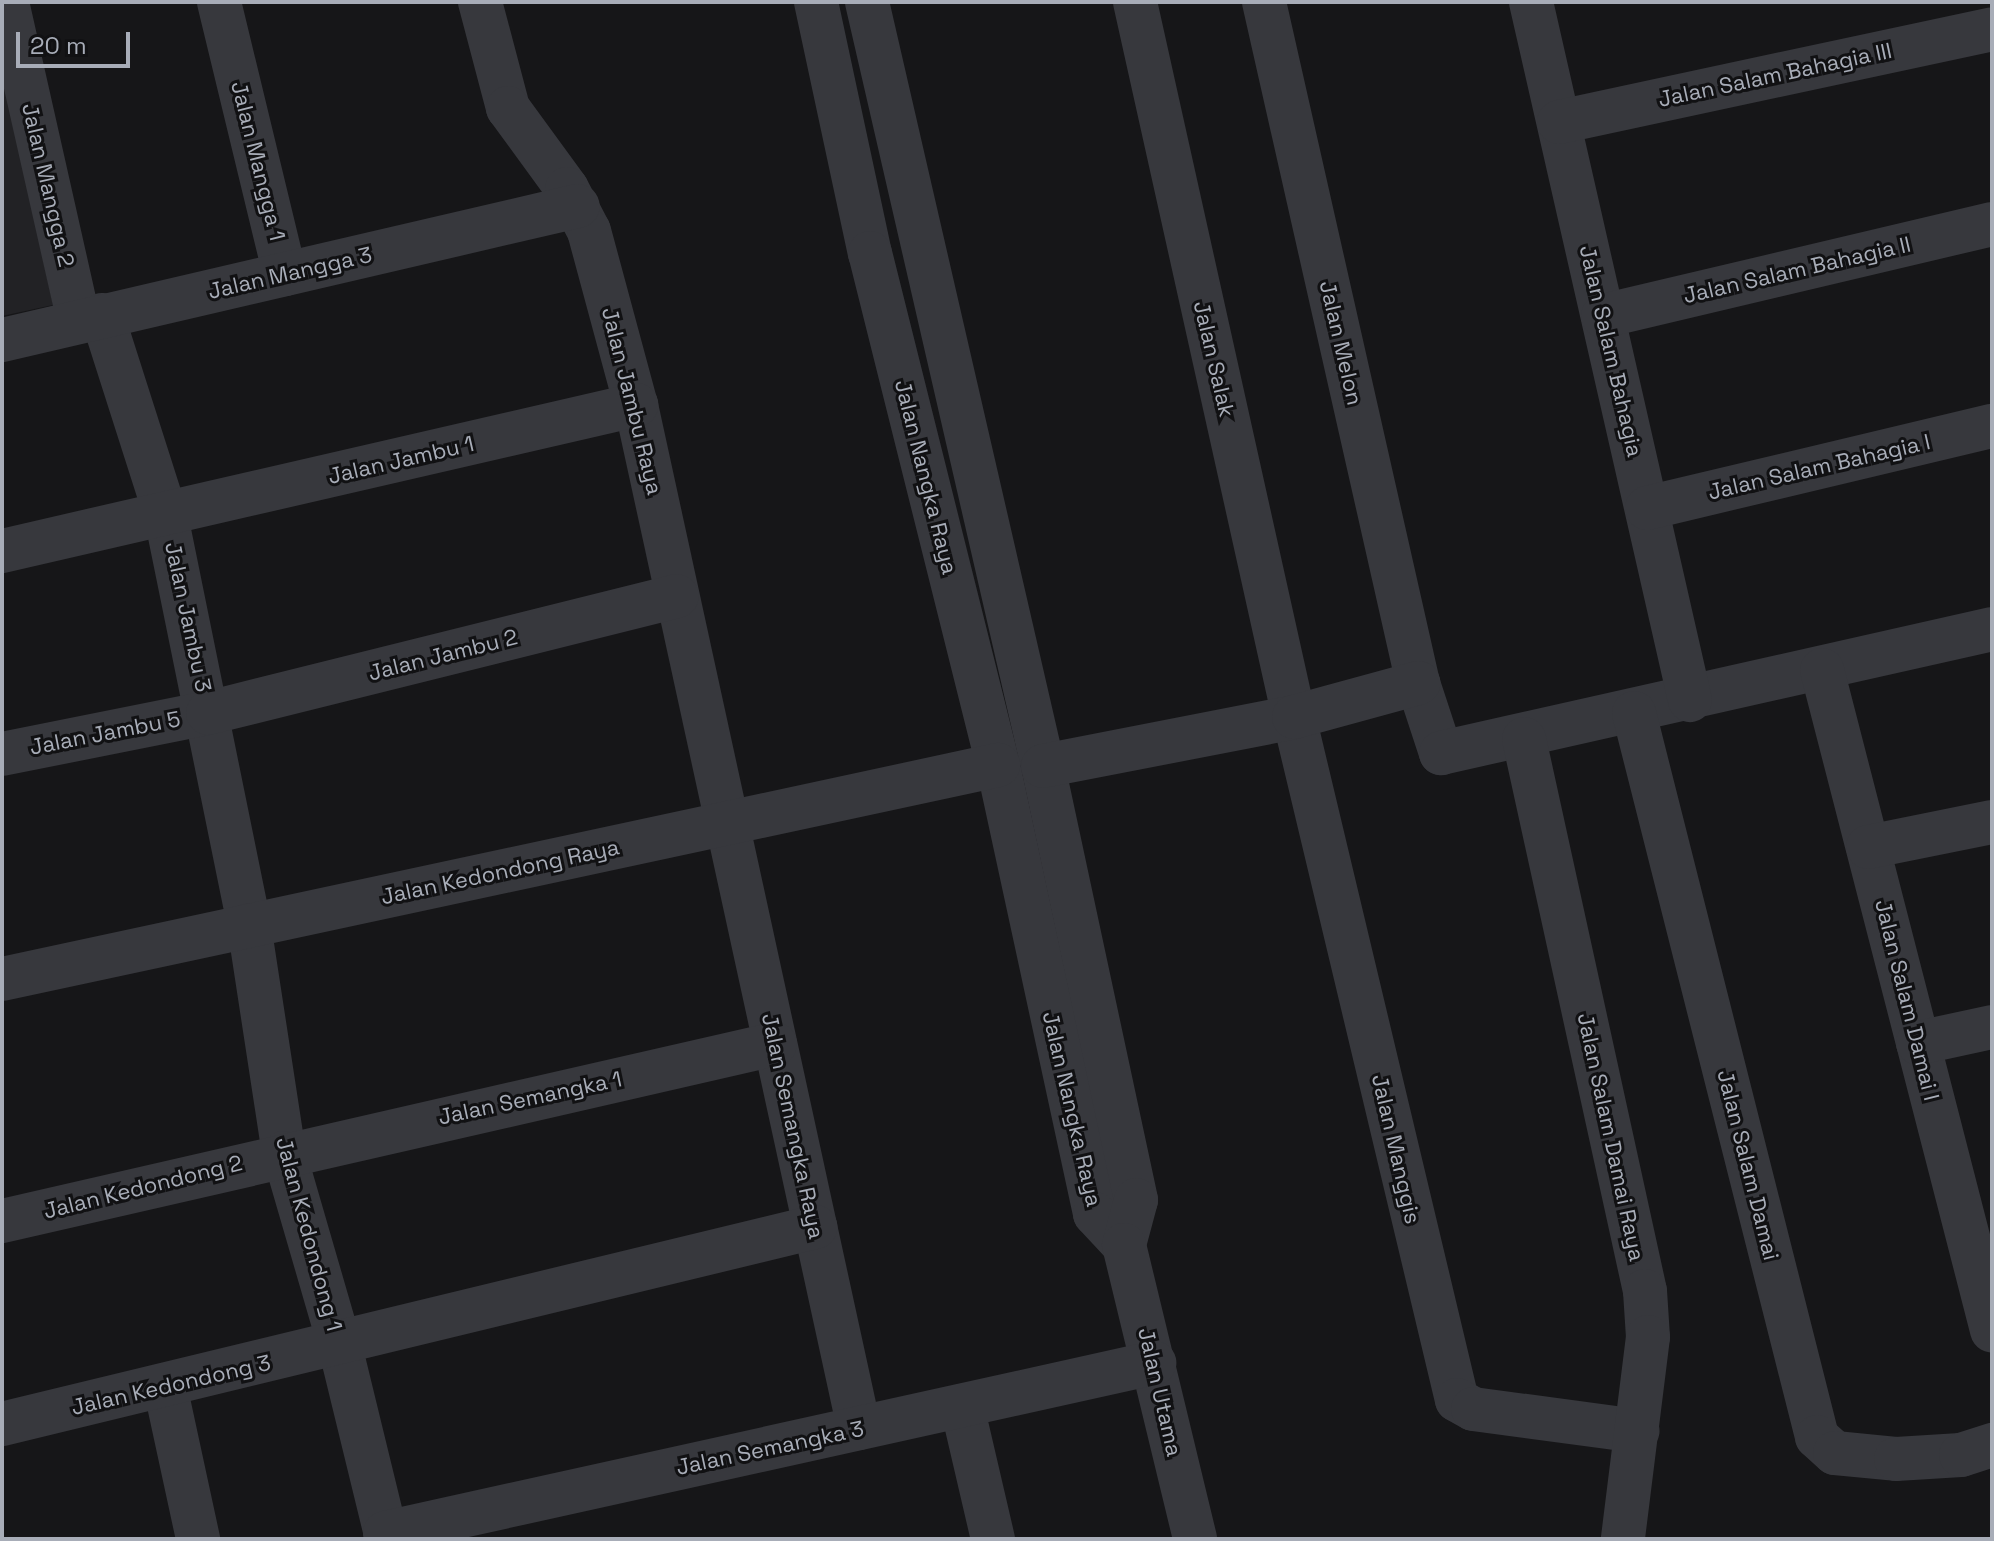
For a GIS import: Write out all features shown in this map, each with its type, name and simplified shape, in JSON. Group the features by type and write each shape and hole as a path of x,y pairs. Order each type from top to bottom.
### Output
{"street":[{"name":"Jalan Mangga 2","path":"7,2 91,318"},
{"name":"Jalan Mangga 1","path":"219,2 285,274"},
{"name":"Jalan Jambu Raya","path":"480,2 508,108 578,206 589,231 636,405 727,823"},
{"name":"Jalan Nangka Raya","path":"816,2 870,253 998,765 1095,1214 1124,1245"},
{"name":"Jalan Nangka Raya","path":"867,2 1043,766 1136,1200 1124,1245"},
{"name":"Jalan Salak","path":"1135,2 1294,717"},
{"name":"Jalan Salam Bahagia","path":"1531,2 1690,700"},
{"name":"Jalan Melon","path":"1267,3 1418,683"},
{"name":"Jalan Salam Bahagia III","path":"1559,122 1992,29"},
{"path":"837,95 885,86"},
{"name":"Jalan Mangga 3","path":"2,340 578,206"},
{"name":"Jalan Salam Bahagia II","path":"1603,316 1992,224"},
{"path":"870,253 923,243"},
{"name":"Jalan Jambu 3","path":"91,318 166,516 249,925"},
{"name":"Jalan Jambu 1","path":"2,551 166,516 636,405"},
{"name":"Jalan Salam Bahagia I","path":"1647,508 1992,426"},
{"name":"Jalan Jambu 2","path":"208,713 677,596"},
{"path":"1043,766 1294,717 1418,683 1441,753 1524,739 1992,629"},
{"name":"Jalan Salam Damai I","path":"1822,670 1992,1330"},
{"name":"Jalan Jambu 5","path":"2,754 208,713"},
{"name":"Jalan Salam Damai","path":"1634,713 1817,1437 1835,1453 1896,1459 1961,1455 1992,1445"},
{"name":"Jalan Manggis","path":"1294,717 1457,1400 1473,1409 1638,1431"},
{"name":"Jalan Salam Damai Raya","path":"1524,739 1645,1291 1648,1337 1623,1539"},
{"name":"Jalan Kedondong Raya","path":"2,979 998,765"},
{"path":"1868,847 1992,822"},
{"name":"Jalan Semangka Raya","path":"727,823 859,1428"},
{"name":"Jalan Kedondong 1","path":"249,925 284,1153 340,1346 386,1536"},
{"path":"1047,1003 1092,996"},
{"path":"1918,1043 1992,1027"},
{"name":"Jalan Semangka 1","path":"284,1153 775,1044"},
{"name":"Jalan Kedondong 2","path":"2,1221 284,1153"},
{"name":"Jalan Kedondong 3","path":"2,1424 340,1346 815,1227"},
{"name":"Jalan Utama","path":"1124,1245 1195,1539"},
{"name":"Jalan Semangka 3","path":"386,1536 1154,1363"},
{"path":"165,1386 198,1539"},
{"path":"962,1406 993,1539"}],"shaded area":[{"path":"2,70 53,305 2,316"}]}
